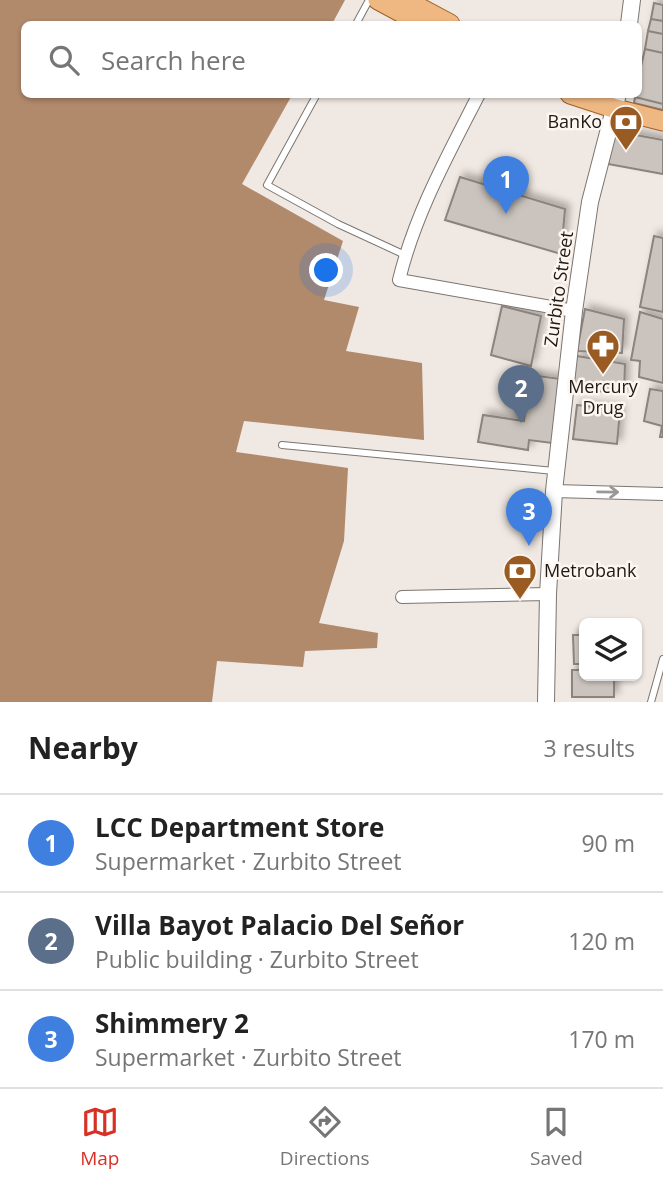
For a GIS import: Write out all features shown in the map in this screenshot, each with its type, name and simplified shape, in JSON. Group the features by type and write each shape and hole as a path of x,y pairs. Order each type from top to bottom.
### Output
{"main road":[{"path":"377,0 417,21"},
{"path":"405,0 444,21"},
{"path":"594,98 617,102 663,121"}],"street":[{"path":"629,21 632,0"},
{"path":"477,98 427,197 405,255 399,280 574,311"},
{"name":"Zurbito Street","path":"545,702 554,491 574,311 590,202 617,102"},
{"path":"554,491 663,494"},
{"path":"402,597 548,594"}],"lane":[{"path":"358,21 369,0"},
{"path":"315,98 267,185 338,224 405,255"},
{"path":"282,444 556,472"},
{"path":"651,702 663,659"}],"shaded area":[{"path":"0,0 345,0 334,21 21,21 21,98 290,98 242,184 343,241 324,300 359,307 346,351 422,363 424,440 244,421 236,452 348,468 344,541 319,623 378,633 377,648 305,651 303,667 217,661 212,702 0,702"}],"building":[{"path":"654,3 663,5 663,21 651,19"},
{"path":"651,19 663,21 663,34 648,31"},
{"path":"648,31 663,34 663,53 645,49"},
{"path":"645,49 663,53 663,104 639,98 642,98 642,62"},
{"path":"635,98 639,98 663,104 663,110 634,103"},
{"path":"614,131 663,140 663,174 608,164"},
{"path":"460,177 565,209 561,254 445,220"},
{"path":"654,236 663,238 663,312 640,307"},
{"path":"502,306 541,316 531,366 491,355"},
{"path":"585,309 624,319 622,353 577,351"},
{"path":"640,312 663,319 663,383 639,377 640,361 631,360"},
{"path":"577,356 625,364 624,394 569,388"},
{"path":"530,375 561,379 552,443 529,440 528,450 478,442 483,415 524,421"},
{"path":"650,389 663,391 663,437 660,437 662,426 644,421"},
{"path":"577,405 620,410 617,444 573,439"},
{"path":"573,635 579,635 579,664 574,664"},
{"path":"572,670 579,670 579,681 614,681 614,697 572,697"}],"place":[{"name":"BanKo","path":"626,152"},
{"name":"LCC Department Store","path":"506,214"},
{"name":"Mercury Drug","path":"603,376"},
{"name":"Villa Bayot Palacio Del Señor","path":"521,423"},
{"name":"Shimmery 2","path":"529,546"},
{"name":"Metrobank","path":"520,601"}]}
